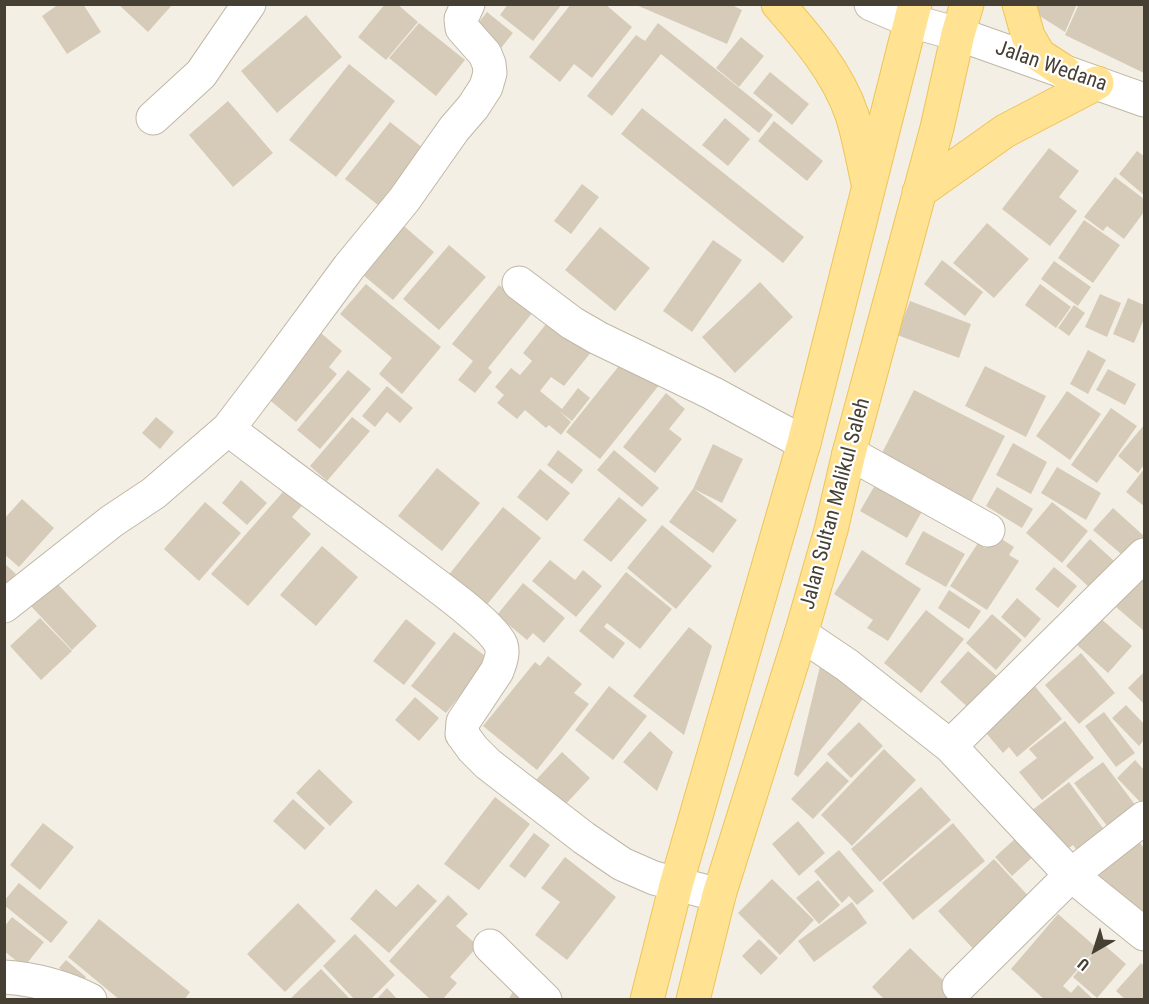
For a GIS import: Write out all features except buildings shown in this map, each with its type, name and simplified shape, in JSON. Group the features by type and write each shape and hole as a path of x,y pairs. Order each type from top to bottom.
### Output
{"main road":[{"path":"778,4 831,70 852,115 869,188"},
{"path":"1019,4 1029,36 1039,55 1065,72"},
{"path":"647,999 676,885 804,444 913,13"},
{"name":"Jalan Sultan Malikul Saleh","path":"693,999 719,896 831,530 849,453 937,128 962,19"},
{"path":"919,192 1005,131 1097,83"}],"street":[{"path":"153,118 201,74 249,4"},
{"path":"4,606 111,521 154,493 228,429 349,267 404,200 486,87 490,73 485,54 462,28 461,19 468,4"},
{"name":"Jalan Wedana","path":"871,4 913,13 962,19 1065,72 1144,100"},
{"path":"519,283 572,323 712,393 804,444"},
{"path":"228,429 456,600 495,635 501,645 502,653 497,671 463,722 465,740 473,749 489,764 612,858 654,878 719,896"},
{"path":"849,453 988,530"},
{"path":"951,746 1144,555"},
{"path":"801,634 847,665 951,746 1071,875 1144,934"},
{"path":"958,986 1071,875 1144,818"},
{"path":"490,946 545,999"},
{"path":"4,977 24,978 90,999"}]}
